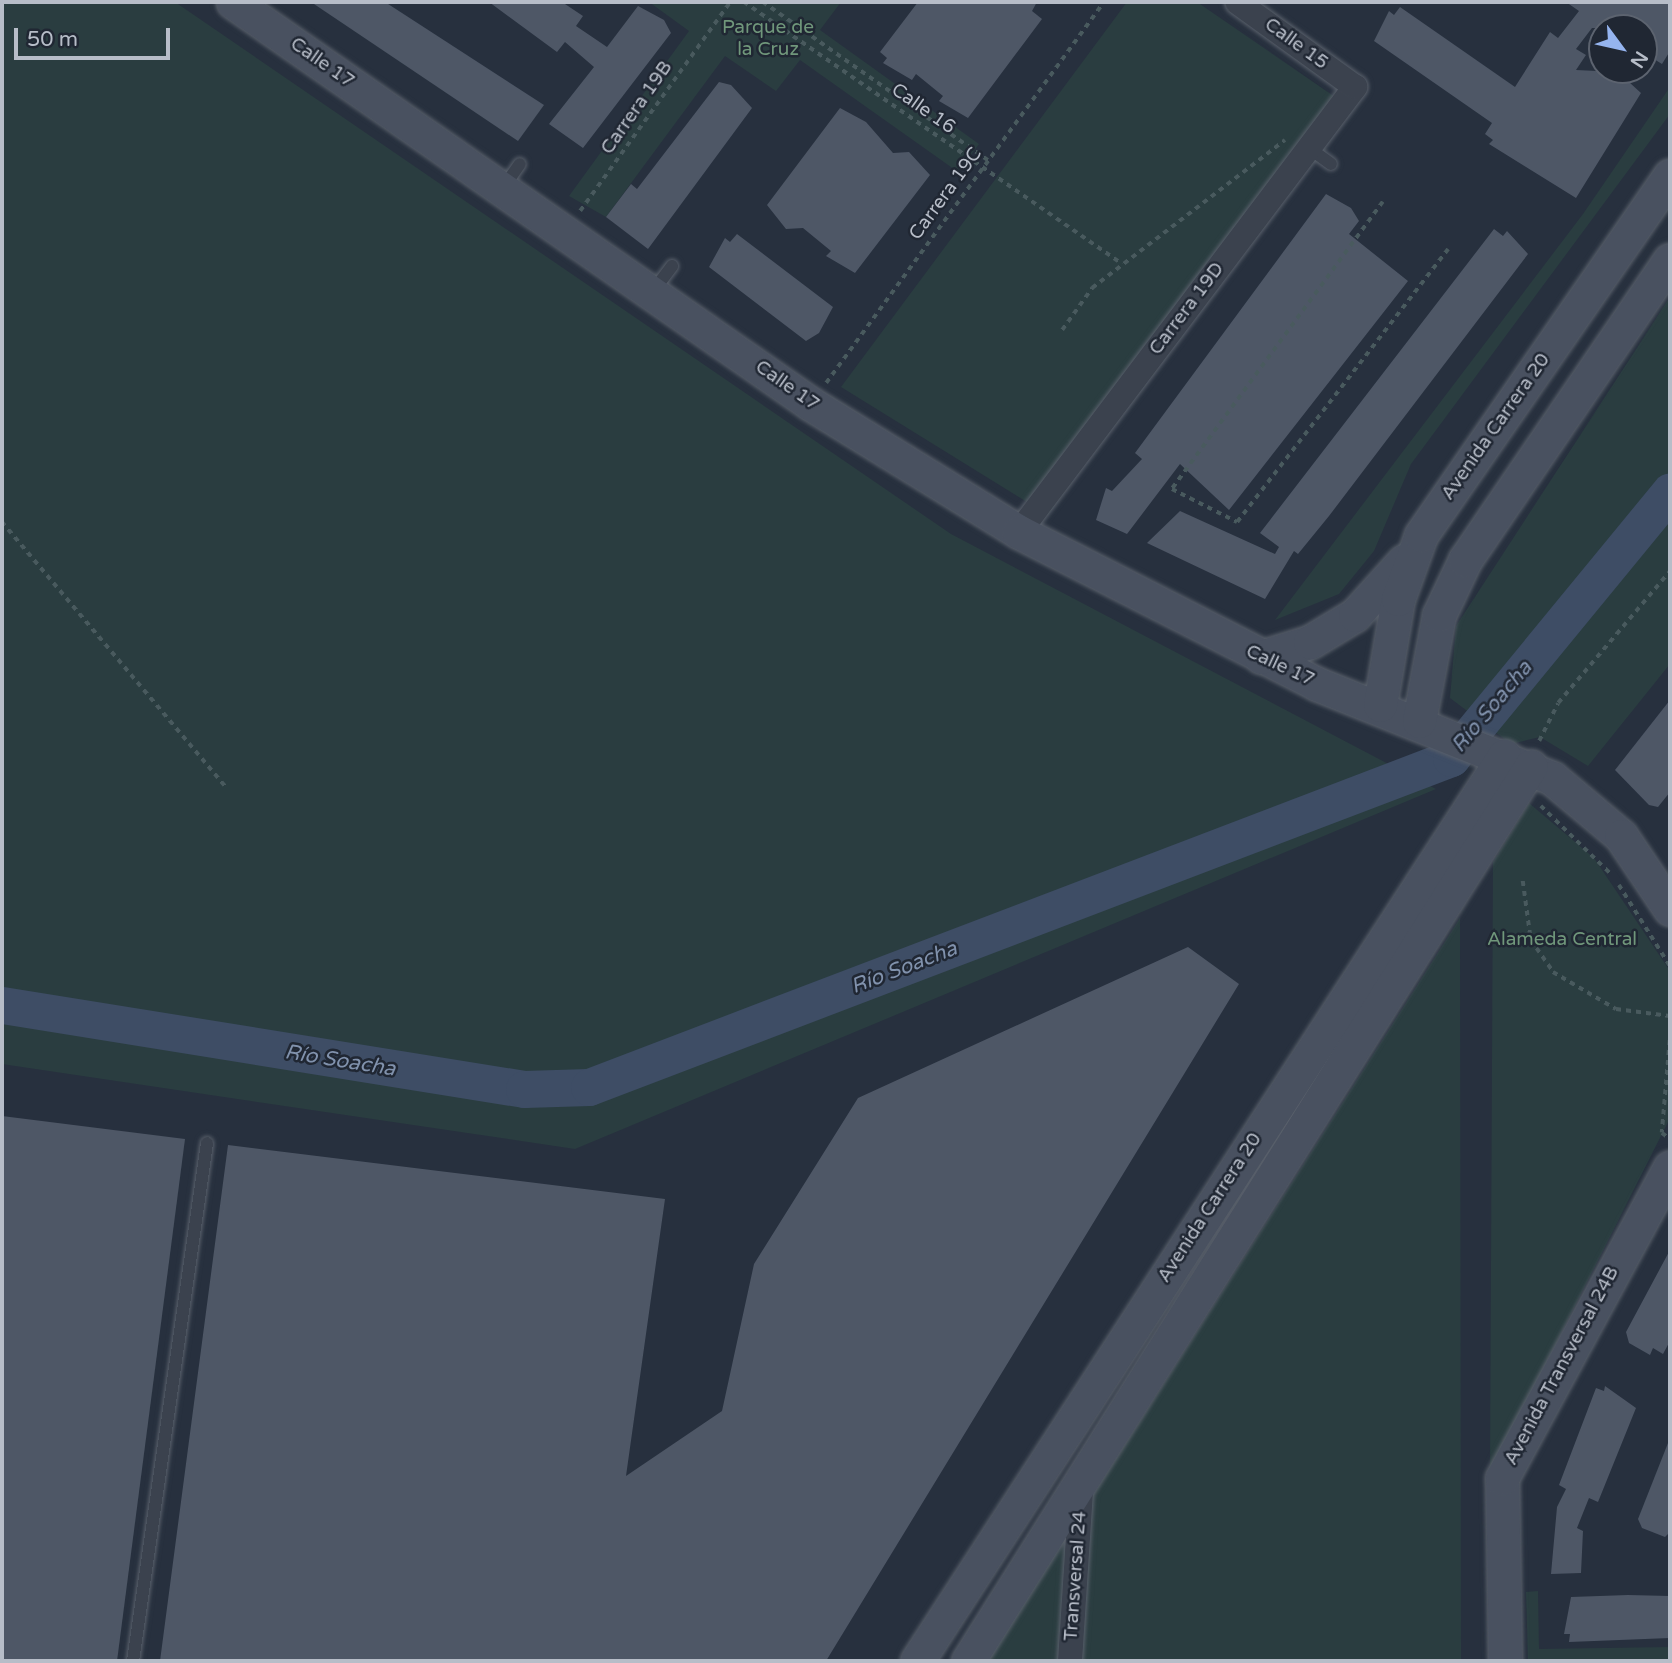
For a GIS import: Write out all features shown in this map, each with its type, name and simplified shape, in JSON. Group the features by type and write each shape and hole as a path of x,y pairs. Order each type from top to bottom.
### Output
{"street":[{"name":"Calle 17","path":"233,2 511,176 565,229 663,278 811,404 1019,532 1261,657 1505,757"},
{"name":"Calle 15","path":"1247,5 1355,87"},
{"name":"Carrera 19D","path":"1019,532 1302,140 1355,87"},
{"name":"Avenida Carrera 20","path":"1380,705 1398,599 1421,535 1670,176"},
{"path":"1419,721 1439,615 1465,560 1670,260"},
{"path":"1261,657 1310,642 1355,615 1393,579 1421,535"},
{"name":"Avenida Carrera 20","path":"968,1661 1081,1490 1505,757"},
{"name":"Avenida Carrera 20","path":"917,1661 1505,757"},
{"path":"1505,757 1621,836 1670,909"},
{"name":"Avenida Transversal 24B","path":"1505,1661 1502,1478 1670,1167"},
{"name":"Transversal 24","path":"1070,1661 1081,1490"}],"lane":[{"path":"1302,140 1331,164"},
{"path":"133,1661 207,1143"}],"path":[{"name":"Carrera 19B","path":"565,229 730,2"},
{"name":"Calle 16","path":"744,2 1122,264"},
{"path":"763,2 988,160"},
{"name":"Carrera 19C","path":"811,404 1104,2"},
{"path":"1062,330 1091,288 1302,140"},
{"path":"1383,202 1172,489 1237,522 1448,249"},
{"path":"2,522 225,786"},
{"path":"1670,570 1558,703 1505,757 1541,807 1597,855 1670,966"},
{"path":"1523,881 1531,940 1553,972 1616,1009 1670,1016"},
{"path":"1670,1040 1662,1133 1670,1139"}],"green space":[{"path":"2,2 175,2 951,534 1436,789 575,1149 2,1064"},
{"name":"Parque de la Cruz","path":"649,2 841,2 820,30 979,144 958,172 800,60 776,91 725,56 606,217 569,196 689,31"},
{"path":"1127,2 1197,2 1338,99 1048,515 841,387"},
{"path":"1670,87 1670,114 1411,464 1374,551 1339,594 1275,620 1583,214"},
{"path":"1670,297 1670,664 1588,766 1540,737 1511,744 1450,698 1456,626"},
{"name":"Alameda Central","path":"1529,803 1594,858 1670,971 1670,1118 1490,1474 1493,862"},
{"path":"1460,918 1461,1661 987,1661 1079,1517"},
{"path":"1538,1591 1539,1649 1670,1647 1670,1661 1528,1661 1526,1592"}],"building":[{"path":"311,2 385,2 544,105 518,141"},
{"path":"489,2 562,2 583,16 576,26 607,47 638,6 664,20 671,33 583,148 549,124 594,67 565,42 557,52"},
{"path":"918,2 1037,2 1032,11 1042,19 968,118 939,101 943,96 916,74 912,80 883,63 887,58 880,52"},
{"path":"1566,2 1670,2 1670,51 1662,64 1658,62 1658,14 1588,14 1588,33 1576,49 1586,55 1576,70 1588,71 1588,84 1631,84 1641,93 1576,198 1489,144 1493,140 1485,134 1492,123 1374,41 1389,11 1394,15 1400,7 1515,87 1550,32 1558,38 1579,11"},
{"path":"719,82 731,85 752,108 648,249 606,217 631,184 637,189"},
{"path":"840,108 866,122 893,153 909,152 930,175 855,273 826,256 831,251 803,228 786,229 767,205"},
{"path":"1326,194 1351,208 1359,221 1349,234 1408,281 1229,510 1180,464 1127,534 1096,520 1106,488 1112,491 1142,459 1135,453"},
{"path":"1494,229 1503,236 1507,231 1528,254 1329,516 1298,554 1294,551 1265,599 1147,543 1180,511 1275,554 1279,547 1260,533"},
{"path":"737,234 833,307 819,333 806,341 709,267 725,238 730,242"},
{"path":"1670,700 1670,792 1658,807 1649,805 1615,770"},
{"path":"1188,947 1239,984 826,1661 160,1661 228,1145 665,1199 626,1476 722,1411 754,1264 858,1098"},
{"path":"2,1116 185,1139 117,1661 2,1661"},
{"path":"1670,1250 1670,1341 1663,1354 1653,1348 1650,1355 1629,1343 1626,1332"},
{"path":"1605,1386 1636,1408 1598,1502 1589,1498 1577,1528 1583,1531 1581,1573 1551,1574 1557,1507 1566,1489 1559,1485 1596,1388 1604,1391"},
{"path":"1670,1438 1670,1532 1665,1537 1642,1528 1638,1519"},
{"path":"1670,1596 1670,1638 1569,1642 1570,1634 1564,1634 1571,1597"}],"waterway":[{"name":"Río Soacha","path":"2,1005 524,1089 589,1087 1451,758 1670,491"}]}
